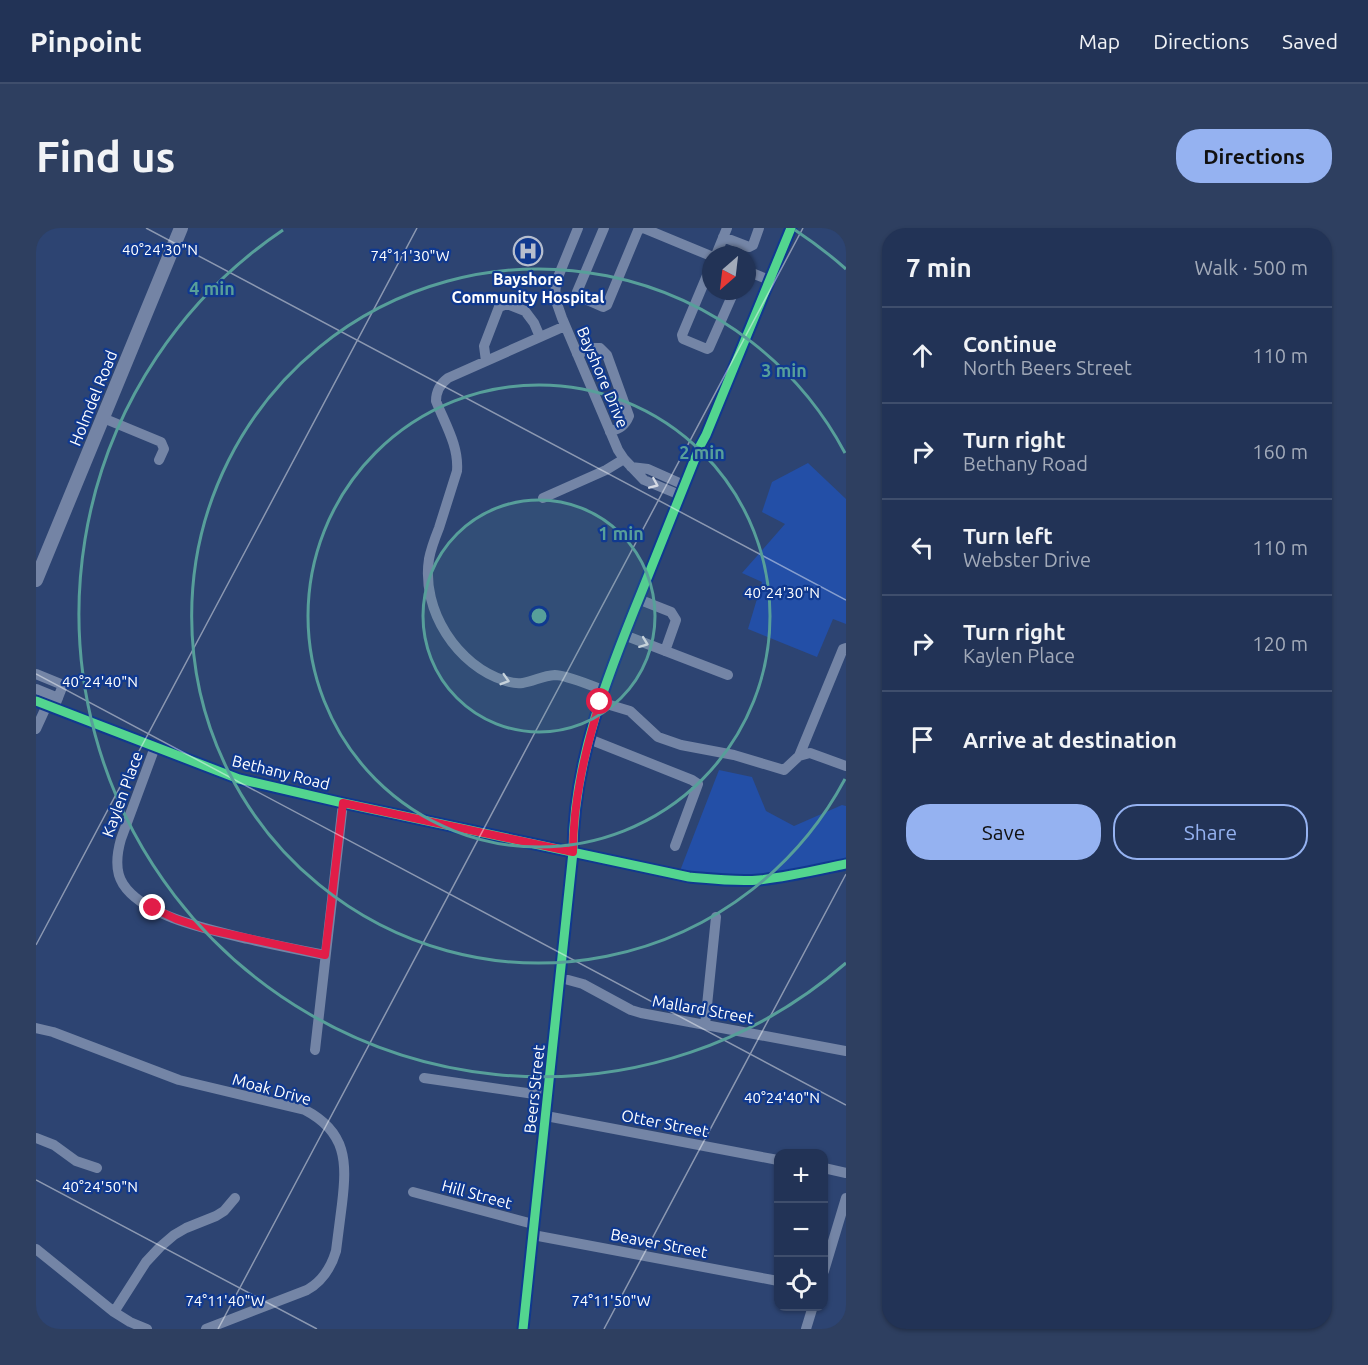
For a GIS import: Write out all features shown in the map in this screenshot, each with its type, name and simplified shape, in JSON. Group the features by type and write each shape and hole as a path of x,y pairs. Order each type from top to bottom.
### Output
{"main road":[{"name":"Holmdel Road","path":"36,580 181,228"}],"street":[{"name":"Bayshore Drive","path":"578,228 555,292 565,326 618,450 627,463 644,480 682,490"},
{"path":"604,228 577,292 578,296 603,307 606,305 641,228 702,252"},
{"path":"720,246 725,232 749,247 753,244 759,228"},
{"name":"Beers Street","path":"523,1329 561,978 573,831 581,772 589,739 604,690 638,599 791,228"},
{"path":"756,275 769,280"},
{"path":"702,293 682,334 683,339 707,349 711,346 730,300"},
{"path":"486,361 484,346 500,307 507,304 525,311 540,337"},
{"path":"565,326 448,378 436,393 436,401 457,450 458,459 457,471 430,555 429,580 440,624 457,650 478,669 507,682 525,684 549,676 561,676 604,690"},
{"path":"577,354 592,348 600,348 607,355 629,416 626,424 610,432"},
{"path":"103,418 161,442 164,448 159,460"},
{"path":"543,498 627,463"},
{"path":"638,599 671,612 676,620 665,651"},
{"path":"624,635 728,675"},
{"path":"799,756 843,649 846,648"},
{"path":"36,674 63,685 36,729"},
{"path":"36,689 53,704"},
{"name":"Bethany Road","path":"36,701 53,704 156,747 239,778 343,803 689,877 756,880 846,864"},
{"path":"600,702 630,711 658,737 681,745 734,755 783,770 799,756 810,753 846,766"},
{"path":"589,739 698,784 675,846"},
{"name":"Kaylen Place","path":"156,747 118,851 117,863 120,878 131,894 141,902 191,924 325,955"},
{"path":"315,1050 343,803"},
{"path":"705,1025 716,917"},
{"name":"Mallard Street","path":"561,978 583,984 632,1010 846,1051"},
{"name":"Moak Drive","path":"36,1028 53,1032 179,1080 305,1110 326,1125 340,1146 345,1168 336,1251 333,1262 323,1278 311,1287 233,1325 206,1329"},
{"path":"424,1078 548,1096"},
{"name":"Otter Street","path":"546,1116 774,1159"},
{"path":"36,1138 54,1145 76,1161 97,1168"},
{"path":"828,1169 846,1173"},
{"name":"Hill Street","path":"413,1192 533,1229"},
{"path":"114,1312 146,1262 160,1247 186,1227 224,1211 235,1198"},
{"path":"828,1258 846,1198"},
{"name":"Beaver Street","path":"533,1229 774,1280"},
{"path":"36,1249 114,1312 147,1329"},
{"path":"806,1329 811,1311"}],"shaded area":[{"path":"808,463 846,499 846,624 833,619 817,657 748,629 762,582 742,573 785,524 762,512 772,482"},
{"path":"719,770 752,777 766,811 794,826 842,805 846,806 846,865 766,882 678,876"}],"cycle path":[{"path":"523,1329 575,818 586,751 605,686 629,622 791,228"},
{"path":"36,701 239,779 689,877 759,880 846,864"}],"place":[{"name":"Bayshore Community Hospital","path":"528,251"}],"route":[{"path":"153,908 206,929 325,955 343,803 573,852 573,831 581,772 600,702"}]}
